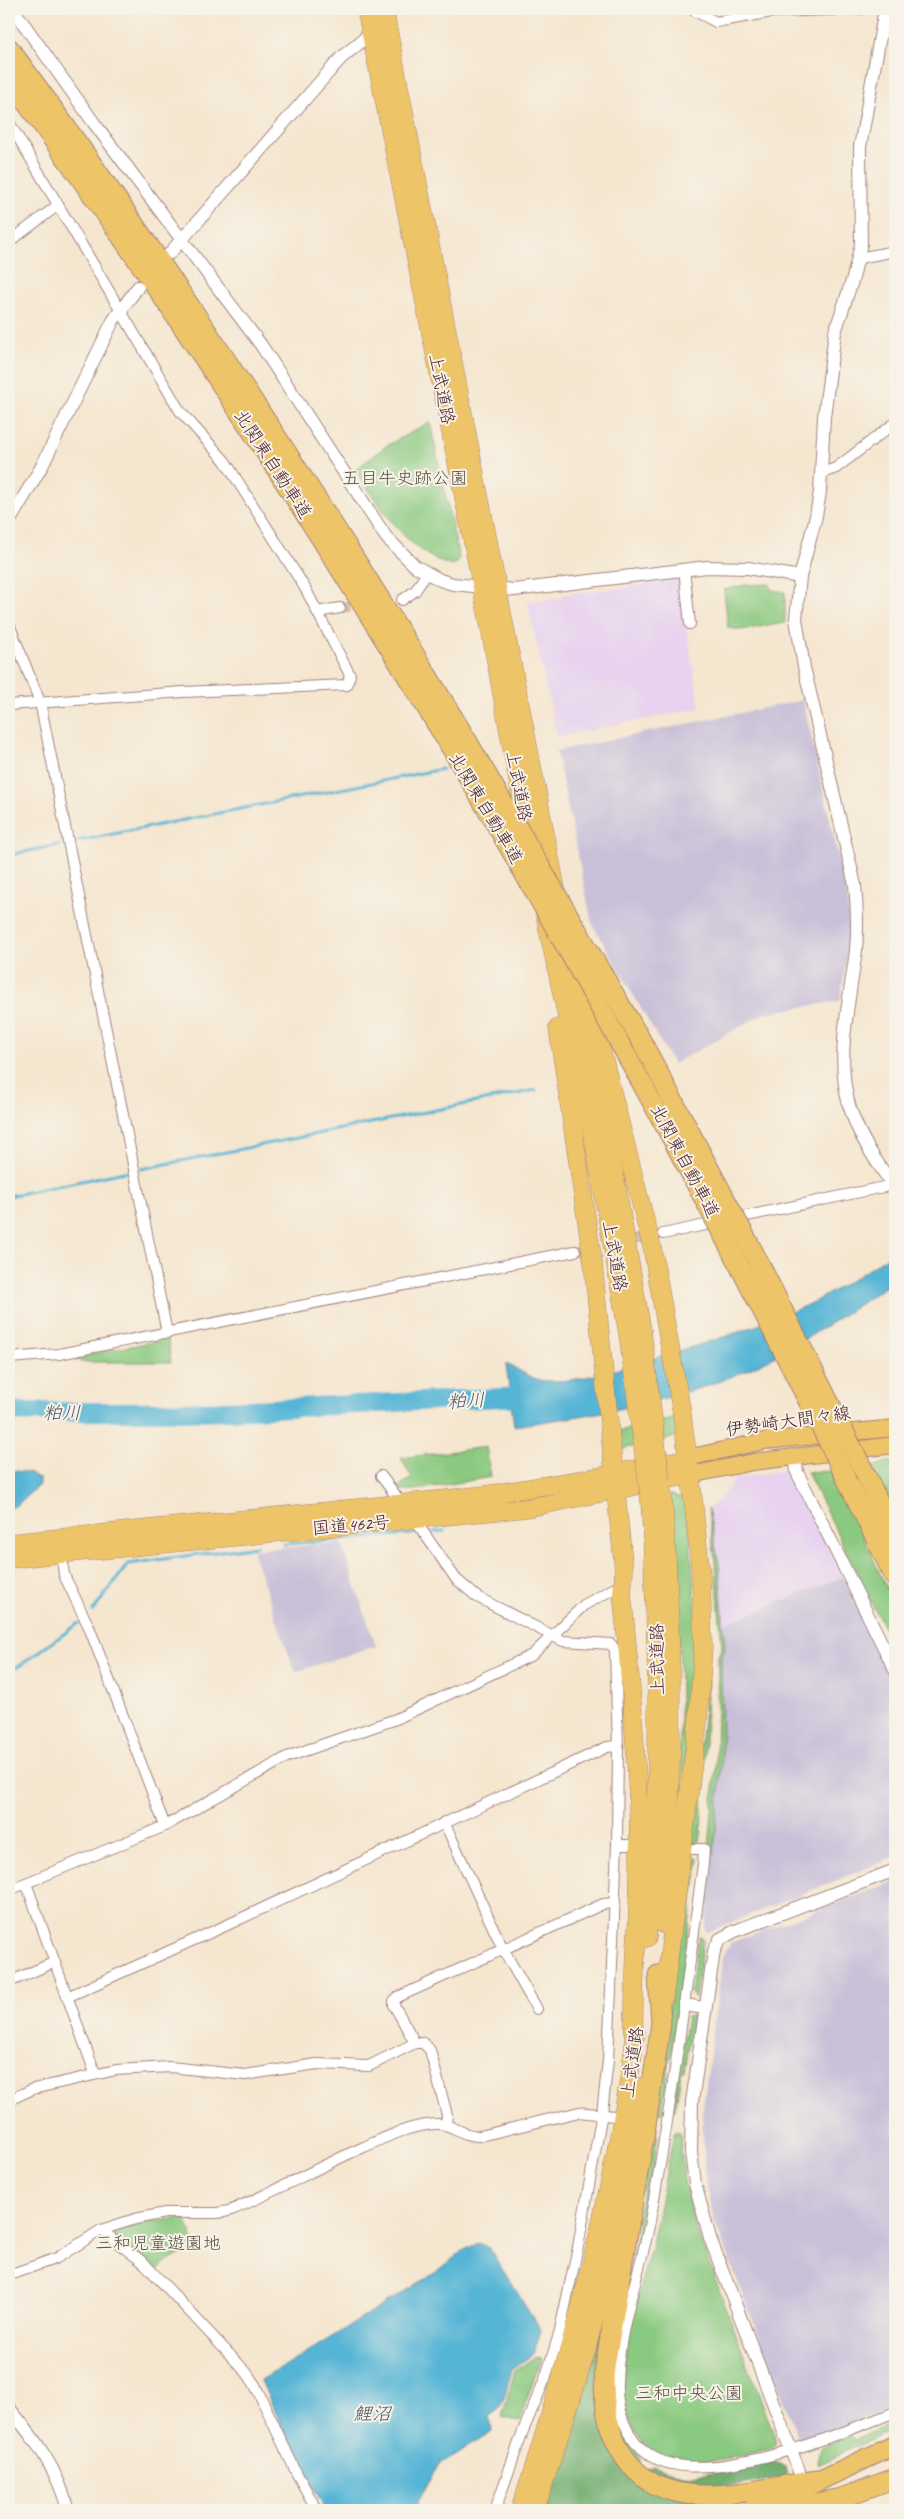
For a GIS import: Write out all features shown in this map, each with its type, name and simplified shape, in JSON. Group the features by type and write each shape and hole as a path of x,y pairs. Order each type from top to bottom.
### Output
{"highway":[{"name":"上武道路","path":"366,9 489,588 560,909 612,1162 656,1499 672,1652 672,1750 666,1880 658,1976 646,2070 630,2161 598,2304 570,2403 535,2510"},
{"name":"上武道路","path":"384,9 489,588 528,834 635,1332"},
{"name":"北関東自動車道","path":"9,48 219,348 382,601 564,941 656,1106 784,1351 895,1578"},
{"name":"北関東自動車道","path":"9,79 113,225 204,358 370,616 457,742 642,1042 755,1255 866,1475 895,1537"},
{"path":"528,834 537,921 570,1097 601,1339 624,1583 622,1593 638,1815 638,1912 633,2003 634,2045"},
{"path":"560,909 579,958 652,1247 689,1466 701,1576 701,1687 683,1857 661,2023 627,2243 604,2366 603,2394 609,2430 618,2449 632,2467 648,2480 670,2490 699,2495 721,2494 818,2480"},
{"name":"国道462号","path":"9,1559 60,1546 522,1490 614,1474 689,1466"},
{"name":"国道462号","path":"9,1543 60,1546 273,1531 527,1508 616,1492 689,1466"},
{"name":"上武道路","path":"520,2510 558,2396 579,2321 609,2194 634,2045 650,1909 656,1810 656,1499"},
{"path":"646,2070 661,2023 658,1976"},
{"path":"751,2510 778,2500 895,2445"},
{"path":"815,2510 895,2478"},
{"path":"778,2510 841,2498"}],"main road":[{"name":"伊勢崎大間々線","path":"689,1466 764,1441 895,1428"},
{"name":"伊勢崎大間々線","path":"689,1466 753,1462 895,1446"}],"street":[{"path":"13,9 83,108 261,345 386,537 405,557 426,573 453,584 514,590 707,567 748,568 800,577"},
{"path":"170,253 341,58 371,30 380,9"},
{"path":"691,9 716,22 773,12 861,9"},
{"path":"663,1234 894,1187 864,1141 854,1119 846,1092 843,1051 856,948 857,910 850,856 799,643 796,619 800,577 816,516 822,473 824,417 835,332 859,258 861,232 859,153 885,9"},
{"path":"9,122 57,206 186,419 219,452 229,466 317,612 350,675 347,684 183,692 9,705"},
{"path":"9,242 57,206"},
{"path":"859,258 895,251"},
{"path":"9,522 42,466 120,310 138,287"},
{"path":"822,473 836,468 895,424"},
{"path":"684,569 690,624"},
{"path":"402,600 415,591 426,573"},
{"path":"317,612 340,608"},
{"path":"9,624 40,702 167,1333"},
{"path":"9,1358 59,1354 575,1251"},
{"path":"795,1456 797,1472 895,1670"},
{"path":"381,1476 415,1519 445,1565 470,1591 553,1636 568,1642 600,1641 613,1646 618,1746 617,1845 608,2060 602,2113 578,2247 559,2334 545,2379 523,2431 495,2510"},
{"path":"60,1546 64,1575 90,1627 165,1826"},
{"path":"9,1890 165,1826 287,1757 396,1719 532,1655 584,1605 624,1583"},
{"path":"67,1997 225,1926 607,1747 618,1746"},
{"path":"444,1822 503,1949 537,2009"},
{"path":"617,1845 629,1845"},
{"path":"693,1849 704,1849 684,2005 649,2227 628,2314 618,2368 618,2394 623,2421 643,2450 664,2463 697,2468 791,2450 895,2412"},
{"path":"799,2471 710,2238 696,2190 691,2152 692,2102 714,1951 720,1939 735,1931 895,1870"},
{"path":"26,1883 95,2073"},
{"path":"415,2043 394,2005 394,2001 603,1904 615,1903"},
{"path":"9,1982 55,1962"},
{"path":"684,2005 705,2008"},
{"path":"9,2100 33,2089 95,2073 170,2067 245,2074 316,2064 364,2067 415,2043 425,2043 430,2050 447,2115 446,2125"},
{"path":"9,2275 68,2254 101,2230 153,2215 229,2211 377,2141 411,2129 436,2124 446,2125 462,2134 480,2136 579,2112 602,2113 614,2116"},
{"path":"652,2121 665,2126"},
{"path":"101,2230 144,2263 256,2384 297,2474 317,2510"},
{"path":"9,2408 46,2456 60,2485 68,2510"}],"shaded area":[{"path":"678,577 700,708 557,737 529,602 562,598 562,594 621,588"},
{"path":"803,700 847,895 850,937 840,1001 765,1013 673,1064 592,923 556,751"},
{"path":"785,1470 792,1475 843,1577 724,1624 719,1564 708,1509 720,1499 735,1479"},
{"path":"341,1543 376,1646 295,1672 252,1550"},
{"path":"843,1577 895,1687 895,1857 707,1932 705,1931 722,1753 721,1656 725,1648 724,1624"},
{"path":"895,1881 895,2406 808,2442 798,2437 713,2218 706,2186 702,2115 723,1954 732,1942"}],"green space":[{"name":"五目牛史跡公園","path":"430,422 459,558 458,562 452,566 421,550 408,539 385,513 355,470 386,446"},
{"path":"770,584 771,590 785,592 785,623 741,630 728,628 724,590 745,585"},
{"path":"168,1339 171,1362 80,1362 79,1356"},
{"path":"677,1418 680,1436 618,1450 615,1432"},
{"path":"486,1447 491,1477 415,1490 400,1490 398,1487 412,1478 401,1458"},
{"path":"890,1461 895,1470 895,1516 872,1467"},
{"path":"833,1471 895,1606 895,1650 807,1472"},
{"path":"670,1494 679,1498 687,1495 698,1636 676,1858 680,1767 680,1676 677,1585"},
{"path":"708,1509 719,1564 725,1648 721,1657 722,1753 714,1854 709,1849 716,1764 718,1655 722,1649 716,1568"},
{"path":"708,1667 701,1836 699,1841 694,1842 692,1854 698,1858 698,1864 662,2112 654,2114 687,1878"},
{"path":"699,1935 703,1941 695,1998 690,1992"},
{"path":"693,2015 684,2070 681,2072 675,2110 672,2111 687,2017"},
{"path":"651,2129 658,2136 642,2233 620,2332 613,2388 614,2411 620,2430 640,2457 640,2464 625,2447 618,2434 610,2396 612,2362 638,2223"},
{"name":"三和中央公園","path":"675,2131 680,2132 684,2181 695,2226 777,2442 773,2448 710,2462 697,2463 672,2460 646,2445 630,2423 624,2394 625,2362 630,2328 653,2239"},
{"name":"三和児童遊園地","path":"185,2218 195,2246 156,2271 112,2235 112,2232 152,2221"},
{"path":"609,2299 598,2380 640,2483 775,2494 729,2510 546,2510 581,2404"},
{"path":"535,2357 541,2358 519,2422 502,2417 515,2370"},
{"path":"895,2423 895,2429 818,2464 821,2447 850,2435 855,2439"},
{"path":"772,2461 785,2468 788,2475 746,2484 714,2488 699,2488 673,2483 646,2469 653,2466 682,2474 697,2474 727,2471"}],"water":[{"path":"895,1252 895,1280 812,1335 760,1364 731,1377 671,1397 608,1411 514,1426 506,1364 531,1377 548,1381 586,1377 611,1371 728,1336 787,1314 829,1293"},
{"path":"9,1470 29,1473 39,1478 39,1485 18,1504 9,1509"},
{"name":"鯉沼","path":"478,2243 489,2248 541,2331 533,2354 512,2369 500,2407 490,2417 492,2431 443,2463 433,2472 414,2510 326,2510 294,2452 261,2381 438,2271 461,2252"}],"waterway":[{"path":"78,841 442,769"},
{"path":"9,855 59,845"},
{"path":"141,1169 536,1090"},
{"path":"9,1196 129,1171"},
{"name":"粕川","path":"9,1412 217,1411 535,1396"},
{"path":"434,1532 444,1531"},
{"path":"284,1544 413,1534"},
{"path":"93,1611 128,1564 257,1546"},
{"path":"9,1670 18,1667 79,1623"}],"tunnel":[{"path":"340,608 364,605"},
{"path":"575,1251 654,1236"}]}
